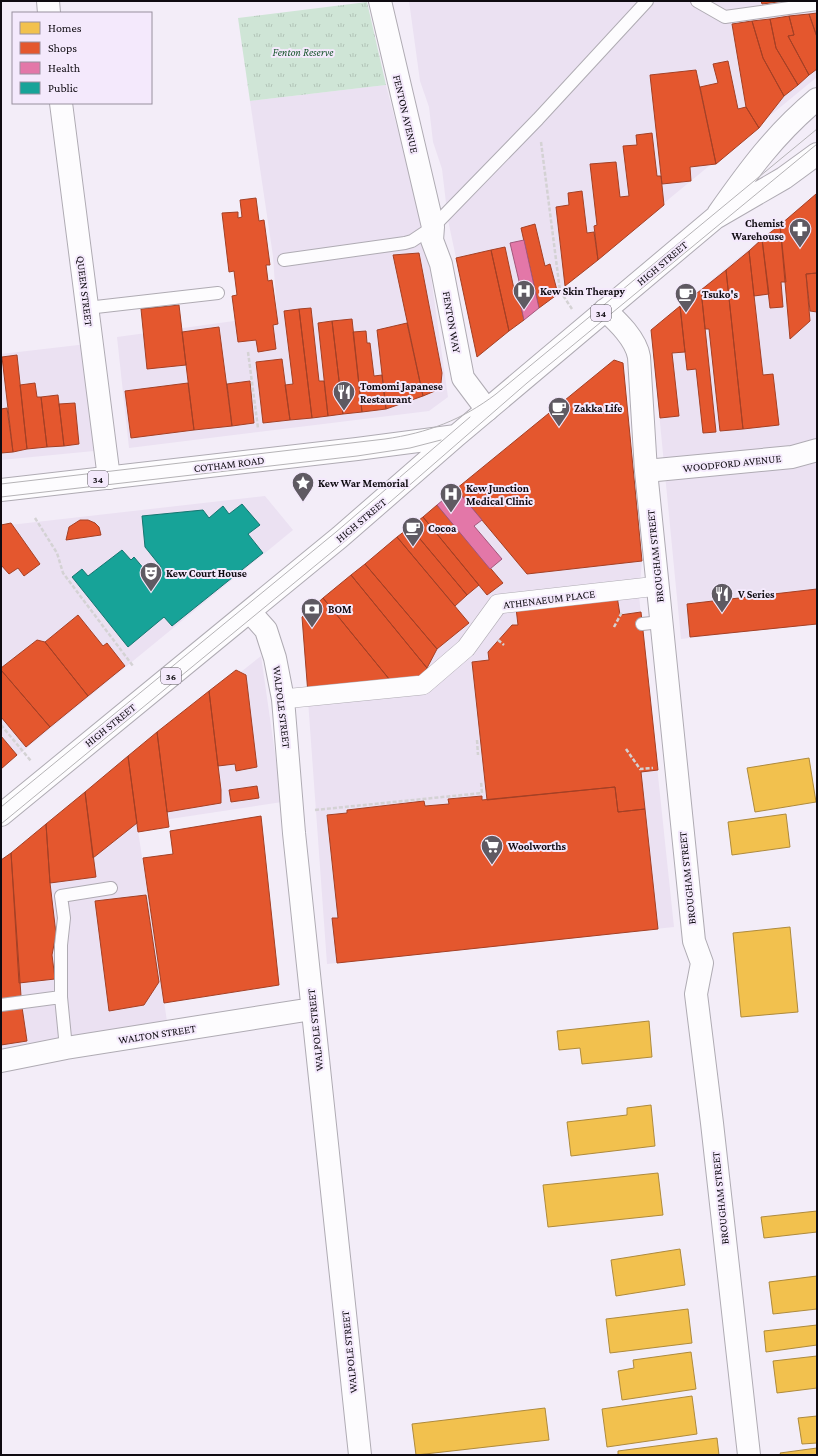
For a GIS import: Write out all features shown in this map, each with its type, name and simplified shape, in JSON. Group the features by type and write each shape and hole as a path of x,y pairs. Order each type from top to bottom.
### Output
{"street":[{"path":"48,1 50,12"},
{"name":"FENTON AVENUE","path":"380,1 433,227"},
{"name":"HIGH STREET","path":"715,218 761,154 793,120 817,99"},
{"name":"QUEEN STREET","path":"61,104 109,478"},
{"name":"HIGH STREET","path":"1,815 250,612 390,495 456,436 715,218 784,178 817,154"},
{"name":"FENTON WAY","path":"433,227 432,240 441,264 462,378 487,410"},
{"name":"BROUGHAM STREET","path":"605,310 632,340 638,350 646,471 658,586 652,623 694,941 702,963 696,994 749,1455"},
{"name":"COTHAM ROAD","path":"1,490 456,436"},
{"name":"WOODFORD AVENUE","path":"646,471 792,457 817,450"},
{"name":"ATHENAEUM PLACE","path":"283,699 422,684 466,648 498,604 658,586"},
{"name":"WALPOLE STREET","path":"250,612 266,630 275,658 283,699 294,833 360,1455"},
{"name":"WALTON STREET","path":"1,1060 66,1048 312,1009"}],"lane":[{"path":"284,260 405,243 412,241 433,227 538,119 647,1"},
{"path":"697,1 725,17 817,4"},
{"path":"87,308 218,293"},
{"path":"66,1048 61,997 61,945 64,918 61,896 111,888"},
{"path":"1,1005 61,997"}],"path":[{"path":"538,119 560,291 585,327"},
{"path":"248,352 258,428"},
{"path":"35,518 57,553 63,573 133,666"},
{"path":"614,627 621,614"},
{"path":"1,725 45,778"},
{"path":"477,740 478,755"},
{"path":"626,749 640,769 660,767"},
{"path":"314,810 482,793 481,781"}],"shaded area":[{"path":"409,1 817,1 817,77 477,357 448,220 442,169 433,142 429,107 420,81"},
{"path":"386,85 425,235 448,397 429,411 129,448 117,337 277,315 273,256 250,101"},
{"path":"817,193 817,624 681,639 651,330"},
{"path":"87,344 94,451 1,460 1,354"},
{"path":"614,360 623,363 642,561 639,596 674,927 327,964 302,617 323,598"},
{"path":"265,496 293,530 1,769 1,526"},
{"path":"261,656 282,802 137,824 170,1041 1,1070 1,862"}],"green space":[{"name":"Fenton Reserve","path":"367,2 386,85 250,101 238,18"}],"building: Homes":[{"path":"809,758 816,802 755,812 747,768"},
{"path":"786,814 790,847 732,855 728,822"},
{"path":"790,927 798,1012 741,1017 733,933"},
{"path":"649,1021 652,1057 582,1064 580,1048 559,1050 557,1031"},
{"path":"651,1105 655,1146 571,1156 567,1122 627,1115 627,1108"},
{"path":"658,1173 663,1215 548,1227 543,1185"},
{"path":"817,1211 817,1232 764,1238 761,1217"},
{"path":"680,1249 685,1285 616,1296 611,1260"},
{"path":"817,1276 817,1309 773,1314 769,1282"},
{"path":"688,1309 692,1343 610,1353 606,1319"},
{"path":"817,1325 817,1345 766,1352 764,1331"},
{"path":"691,1352 696,1389 622,1400 618,1371 634,1368 633,1360"},
{"path":"817,1356 817,1388 777,1393 773,1361"},
{"path":"692,1396 697,1434 607,1447 602,1409"},
{"path":"545,1408 549,1440 416,1455 412,1424"},
{"path":"817,1416 817,1443 802,1444 798,1418"},
{"path":"717,1438 719,1455 618,1455 618,1451"},
{"path":"817,1448 817,1455 781,1455 780,1453"}],"building: Shops":[{"path":"761,1 786,1 762,4"},
{"path":"817,13 817,37 809,14"},
{"path":"809,14 817,37 817,69 809,75 788,36 794,35 789,16"},
{"path":"789,16 794,35 788,36 809,75 798,85 776,48 770,19"},
{"path":"770,19 776,48 798,85 784,96 763,58 752,21"},
{"path":"752,21 763,58 784,96 759,128 746,107 732,24"},
{"path":"728,61 738,109 746,107 759,128 716,164 700,87 718,83 713,64"},
{"path":"696,70 716,164 690,167 691,181 662,184 650,75"},
{"path":"652,133 657,176 661,176 664,205 598,260 594,226 597,225 590,164 616,162 620,197 629,196 623,146 637,145 636,135"},
{"path":"582,191 587,233 594,232 598,260 565,286 556,207 569,205 568,193"},
{"name":"Chemist Warehouse","path":"816,194 817,273 806,274 810,321 790,339 780,225"},
{"path":"256,198 259,221 264,220 270,265 266,265 268,281 272,280 278,324 273,325 276,349 258,352 256,340 238,342 232,296 237,295 234,271 229,272 222,213 238,212 238,218 242,217 240,200"},
{"path":"535,224 545,266 550,264 558,294 539,308 521,228"},
{"path":"780,225 786,282 781,282 783,307 770,308 762,239"},
{"path":"762,239 769,294 754,296 749,251"},
{"path":"505,247 514,289 517,288 524,320 509,331 491,250"},
{"path":"491,250 509,331 477,357 456,258"},
{"path":"749,251 763,375 773,374 779,425 743,429 726,270"},
{"path":"419,253 442,373 441,383 435,391 423,396 393,255"},
{"path":"726,270 743,429 720,431 709,329 705,329 701,290"},
{"path":"817,273 817,312 810,311 806,274"},
{"path":"701,290 716,432 703,433 696,369 687,370 680,306"},
{"path":"179,305 186,365 147,369 141,309"},
{"path":"680,306 685,352 672,353 679,416 660,418 651,330"},
{"path":"311,308 319,381 324,381 328,416 312,418 299,309"},
{"path":"299,309 312,418 290,420 285,385 293,384 284,311"},
{"path":"352,319 362,412 343,414 332,321"},
{"path":"332,321 343,414 328,416 318,323"},
{"path":"407,323 423,396 386,409 377,330"},
{"path":"219,327 232,426 194,430 182,332"},
{"path":"366,331 367,343 370,343 374,376 382,375 386,409 362,412 353,332"},
{"path":"17,355 27,449 13,452 2,357"},
{"path":"282,359 290,420 263,423 256,362"},
{"path":"614,360 623,363 642,561 527,574 456,489"},
{"path":"250,381 254,423 232,426 227,384"},
{"path":"35,383 37,397 41,397 47,447 27,449 20,385"},
{"path":"188,383 194,430 131,438 125,391"},
{"path":"58,395 64,446 47,447 41,397"},
{"path":"75,403 79,444 64,446 59,404"},
{"path":"7,408 13,452 1,453 1,409"},
{"path":"437,505 503,583 487,595 423,517"},
{"path":"423,517 479,585 467,595 410,527"},
{"path":"80,520 88,520 95,523 99,527 101,535 66,540 69,527"},
{"path":"11,523 40,564 24,576 18,568 9,574 1,565 1,525"},
{"path":"410,527 467,595 455,606 397,537"},
{"path":"397,537 469,623 437,649 365,564"},
{"path":"365,564 437,649 427,668 351,575"},
{"path":"351,575 427,668 419,682 394,685 323,598"},
{"path":"817,589 817,624 690,637 687,604"},
{"path":"617,596 620,615 641,612 658,770 641,772 645,809 618,812 615,787 487,800 472,662 489,660 488,652 512,625 518,625 516,608"},
{"path":"323,598 394,685 308,694 302,617"},
{"path":"78,615 103,646 107,643 125,666 88,696 45,642"},
{"path":"37,640 45,642 88,696 50,727 1,670 1,668"},
{"path":"1,670 50,727 26,747 1,717"},
{"path":"236,670 246,675 257,767 236,771 235,764 218,766 209,691"},
{"path":"209,691 221,790 221,803 167,812 157,732"},
{"path":"157,732 169,827 138,832 128,756"},
{"path":"1,736 17,755 1,769"},
{"path":"128,756 137,823 93,858 85,792"},
{"path":"257,786 259,798 231,802 229,790"},
{"name":"Woolworths","path":"615,787 618,812 645,809 658,929 337,963 332,918 338,918 327,815 347,813 347,810 424,801 425,806 449,804 448,799 482,796 482,800"},
{"path":"85,792 96,877 50,883 46,824"},
{"path":"261,816 279,985 164,1003 143,858 173,854 170,831"},
{"path":"46,824 50,883 56,934 52,955 55,979 19,983 11,853"},
{"path":"11,853 21,996 1,999 1,860"},
{"path":"146,895 159,982 144,1005 109,1011 95,901"},
{"path":"22,1007 27,1041 1,1045 1,1010"}],"building: Health":[{"path":"524,240 539,308 524,320 516,285 519,281 510,243"},
{"path":"456,489 482,520 474,526 502,559 490,569 437,505"}],"building: Public":[{"name":"Kew Court House","path":"242,504 260,525 248,534 263,553 172,626 164,617 128,647 72,577 82,569 88,576 122,550 131,560 134,557 150,576 161,567 145,547 142,516 203,510 209,518 223,506 229,514"}],"tram line":[{"path":"1,484 385,439 415,433 444,424 470,411 496,394 817,129"},
{"path":"1,824 344,542 527,383 817,144"},
{"path":"1,807 336,532 470,417"},
{"path":"1,497 357,456 410,448 441,440"}],"place":[{"name":"Chemist Warehouse","path":"800,248"},
{"name":"Kew Skin Therapy","path":"524,310"},
{"name":"Tsuko's","path":"686,314"},
{"name":"Tomomi Japanese Restaurant","path":"344,412"},
{"name":"Zakka Life","path":"559,428"},
{"name":"Kew War Memorial","path":"303,502"},
{"name":"Kew Junction Medical Clinic","path":"451,514"},
{"name":"Cocoa","path":"413,548"},
{"name":"Kew Court House","path":"151,592"},
{"name":"V Series","path":"722,614"},
{"name":"BOM","path":"312,628"},
{"name":"Woolworths","path":"492,866"}]}
